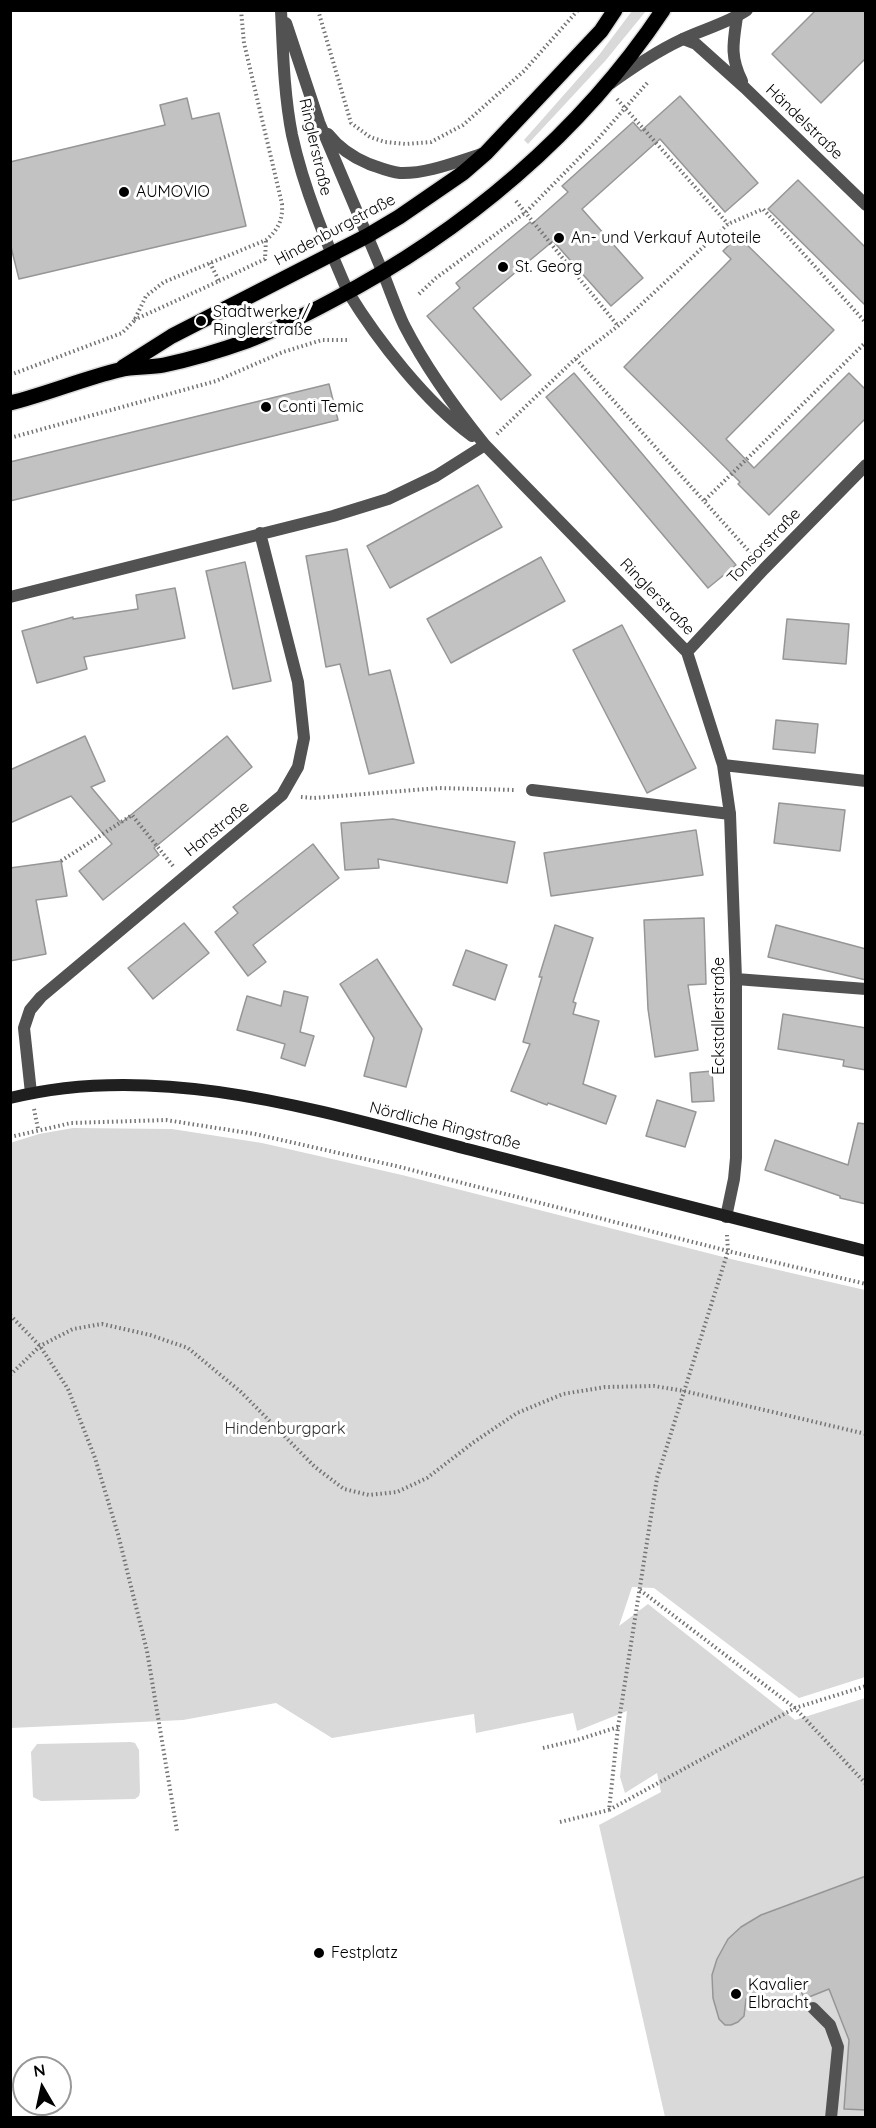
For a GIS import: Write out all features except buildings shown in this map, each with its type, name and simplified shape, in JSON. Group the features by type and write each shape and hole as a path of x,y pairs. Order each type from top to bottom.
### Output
{"main road":[{"name":"Hindenburgstraße","path":"120,370 171,336 367,236 454,179 486,153 601,31 615,10"},
{"name":"Hindenburgstraße","path":"10,403 120,370 162,365 238,344 307,313 383,273 503,187 550,145 606,88 663,10"},
{"name":"Nördliche Ringstraße","path":"10,1098 31,1093 106,1084 154,1085 244,1096 339,1116 726,1217 866,1251"}],"street":[{"name":"Ringlerstraße","path":"282,10 319,122 405,326 435,377 485,445 687,652 723,765 730,814"},
{"name":"Ringlerstraße","path":"282,10 284,80 292,134 311,204 348,292 369,326 413,378 453,421 485,445"},
{"name":"Hindenburgstraße","path":"606,88 660,51 742,14"},
{"name":"Händelstraße","path":"742,14 732,50 736,69 745,88"},
{"name":"Händelstraße","path":"683,39 696,44 745,88 866,205"},
{"path":"319,122 335,142 350,155 378,168 399,173 417,172 486,153"},
{"path":"10,597 333,516 388,499 436,476 485,445"},
{"name":"Tonsorstraße","path":"687,652 866,465"},
{"name":"Hanstraße","path":"31,1093 24,1028 30,1010 41,997 282,795 298,767 304,738 298,682 260,533"},
{"path":"723,765 866,781"},
{"path":"532,790 730,814"},
{"name":"Eckstallerstraße","path":"726,1217 734,1179 735,1158 736,979 730,814"},
{"path":"736,979 866,989"},
{"path":"813,2008 830,2025 838,2047 831,2118"}],"path":[{"path":"10,375 122,333 134,321 146,296 164,282 266,240 275,232 282,213 282,204 244,43 241,10"},
{"path":"318,10 351,123 370,137 385,142 406,144 431,142 463,125 524,71 578,10"},
{"path":"419,294 436,278 526,212 626,108 728,224"},
{"path":"503,187 618,326"},
{"path":"485,445 576,358 618,326 728,224 763,209 866,323"},
{"path":"134,321 265,259 266,240"},
{"path":"210,263 219,281"},
{"path":"10,438 216,381 283,352 322,340 350,340"},
{"path":"704,501 866,342"},
{"path":"576,358 764,569"},
{"path":"282,795 314,798 439,788 532,790"},
{"path":"61,861 132,814 182,878"},
{"path":"10,1137 71,1123 166,1120 244,1132 396,1166 866,1284"},
{"path":"609,1810 618,1727 657,1478 728,1251 726,1217"},
{"path":"10,1315 40,1346 68,1389 95,1458 118,1534 147,1651 177,1831"},
{"path":"10,1375 40,1346 73,1329 102,1324 150,1335 188,1348 241,1392 315,1467 344,1489 369,1495 397,1492 427,1478 517,1413 563,1394 605,1387 654,1386 684,1391 866,1434"},
{"path":"640,1590 795,1708 866,1784"},
{"path":"560,1822 609,1810 795,1708 866,1686"},
{"path":"543,1748 618,1727"}],"green space":[{"path":"632,11 646,11 606,60 528,144 524,140 599,55"},
{"name":"Hindenburgpark","path":"73,1128 172,1129 262,1143 402,1175 735,1260 865,1290 865,1677 799,1698 654,1588 632,1587 619,1626 648,1604 795,1720 865,1698 865,2117 665,2117 599,1825 661,1792 657,1773 625,1793 620,1777 627,1711 577,1731 573,1713 476,1733 474,1714 332,1738 276,1703 183,1720 11,1728 10,1143 39,1134"},
{"path":"135,1743 139,1750 140,1792 135,1799 41,1801 33,1797 31,1752 37,1744"}],"place":[{"name":"AUMOVIO","path":"124,192"},
{"name":"An- und Verkauf Autoteile","path":"559,238"},
{"name":"St. Georg","path":"503,267"},
{"name":"Stadtwerke / Ringlerstraße","path":"201,321"},
{"name":"Conti Temic","path":"266,407"},
{"name":"Festplatz","path":"319,1953"},
{"name":"Kavalier Elbracht","path":"736,1994"}]}
